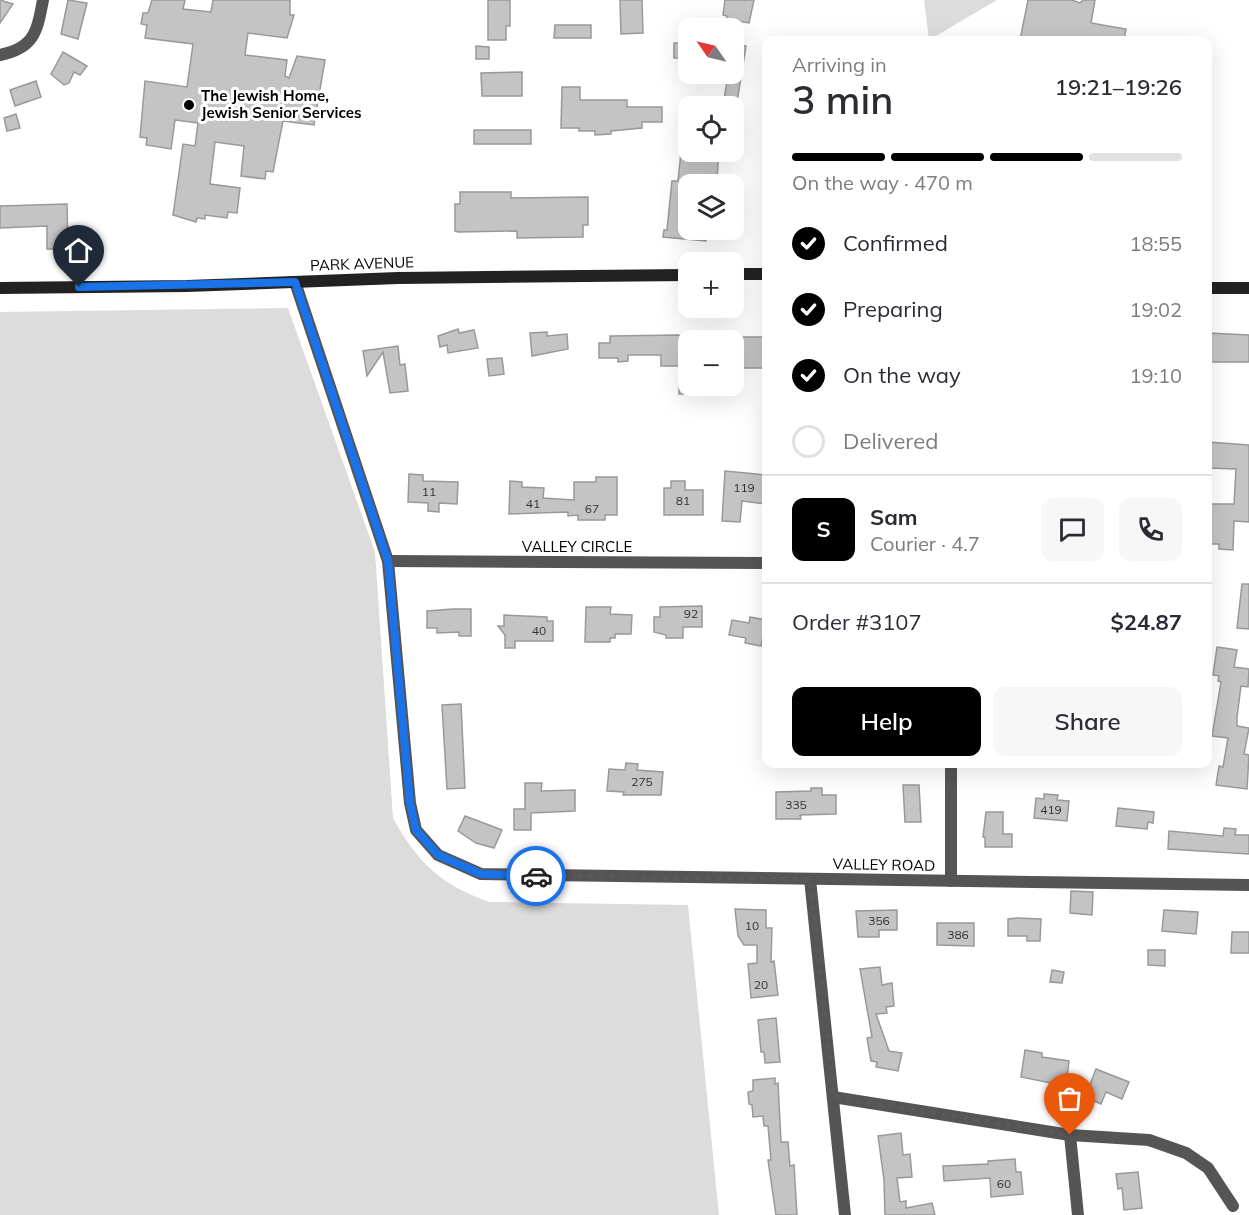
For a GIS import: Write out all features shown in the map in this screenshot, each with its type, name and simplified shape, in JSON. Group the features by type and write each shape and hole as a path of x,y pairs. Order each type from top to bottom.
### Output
{"main road":[{"path":"744,274 762,274"},
{"name":"PARK AVENUE","path":"0,288 187,286 398,278 678,275"},
{"path":"1212,288 1249,288"}],"street":[{"path":"0,55 12,52 28,43 35,33 43,0"},
{"name":"VALLEY ROAD","path":"295,282 388,561 410,803 416,830 438,855 481,874 1249,885"},
{"name":"VALLEY CIRCLE","path":"388,561 762,563"},
{"path":"951,768 951,881"},
{"path":"810,879 845,1215"},
{"path":"834,1097 1070,1135 1149,1140 1186,1153 1208,1168 1233,1206"},
{"path":"1070,1135 1078,1215"}],"shaded area":[{"path":"924,0 997,0 936,36 928,36"},
{"path":"288,308 375,552 393,818 402,834 432,870 458,888 490,902 688,905 719,1215 0,1215 0,312"}],"building":[{"path":"0,0 13,4 0,23"},
{"path":"68,0 87,3 78,39 61,34"},
{"name":"The Jewish Home, Jewish Senior Services","path":"152,0 185,0 183,9 211,12 213,0 290,0 290,15 294,15 287,38 248,33 245,55 287,60 285,76 289,78 297,56 325,60 314,125 283,121 273,172 266,171 265,179 241,176 244,146 215,142 210,184 240,188 237,213 228,212 227,218 205,215 205,219 197,218 196,222 173,215 183,144 195,146 198,123 175,120 171,149 146,145 147,138 140,137 145,81 187,87 193,44 145,38 147,25 141,24 143,13 148,13"},
{"path":"488,0 510,0 510,26 506,26 506,40 488,40"},
{"path":"620,0 642,0 643,33 621,34"},
{"path":"725,0 754,0 749,23 744,22 744,18 727,18 723,15"},
{"path":"1028,0 1072,0 1080,3 1083,0 1095,0 1091,23 1126,29 1125,36 1021,36"},
{"path":"555,25 591,25 591,38 554,38"},
{"path":"674,43 678,43 678,58 674,58"},
{"path":"476,46 489,47 489,59 476,59"},
{"path":"63,52 87,66 80,75 74,72 69,83 64,85 51,74"},
{"path":"522,72 522,96 482,96 481,73"},
{"path":"36,81 41,97 15,106 10,90"},
{"path":"726,84 740,84 738,96 725,96"},
{"path":"562,87 580,87 580,100 627,100 627,107 662,107 662,122 642,122 642,128 595,135 595,131 561,128"},
{"path":"16,114 20,128 7,131 4,118"},
{"path":"474,130 531,130 531,144 474,144"},
{"path":"680,162 718,162 717,174 679,174"},
{"path":"672,181 678,181 678,238 663,237 664,230 667,230"},
{"path":"460,192 511,192 511,198 588,197 588,225 583,225 583,237 517,238 517,231 458,232 455,231 455,204 460,204"},
{"path":"67,204 68,249 47,249 47,226 0,228 0,206"},
{"path":"458,329 459,333 474,330 478,348 448,353 447,345 440,347 438,336"},
{"path":"547,332 547,336 567,334 568,349 532,356 530,333"},
{"path":"1212,333 1249,335 1249,362 1212,362"},
{"path":"678,335 678,366 661,366 661,355 628,355 628,361 618,362 618,358 599,358 599,343 610,343 610,336"},
{"path":"744,337 762,337 762,368 744,368"},
{"path":"398,346 400,365 405,364 408,391 390,393 383,352 367,376 363,351"},
{"path":"502,358 504,374 489,376 487,359"},
{"path":"1212,442 1249,445 1249,522 1234,521 1233,550 1219,549 1219,544 1212,544 1212,504 1234,504 1236,469 1212,468"},
{"path":"725,471 762,475 762,504 742,501 740,522 722,521"},
{"path":"409,474 423,475 423,481 458,482 457,504 439,503 439,512 428,511 428,503 408,502"},
{"path":"596,477 617,477 617,515 605,515 605,520 578,520 578,515 568,516 568,512 509,514 510,481 522,482 522,487 544,488 543,498 574,500 574,482 596,482"},
{"path":"671,481 685,481 685,490 703,490 703,515 664,515 664,488 671,488"},
{"path":"1242,584 1249,584 1249,629 1237,628"},
{"path":"702,606 702,627 683,627 683,638 666,638 666,635 654,632 654,617 660,617 660,607"},
{"path":"586,607 611,607 610,614 632,615 631,634 615,634 615,638 610,638 610,642 585,642"},
{"path":"471,609 471,636 459,636 459,632 437,633 437,628 427,628 427,611"},
{"path":"504,615 547,617 547,621 553,621 553,641 515,641 515,648 505,648 505,635 498,626 504,626"},
{"path":"750,617 762,619 761,646 745,643 746,638 729,635 732,620 749,623"},
{"path":"1217,647 1237,650 1234,667 1249,669 1248,687 1241,686 1237,717 1237,726 1249,728 1244,754 1249,755 1247,789 1216,785 1219,766 1223,767 1228,738 1212,736 1221,682 1218,681 1219,676 1213,675"},
{"path":"461,704 465,788 447,789 442,705"},
{"path":"626,763 638,764 637,770 663,772 661,795 623,795 624,792 607,791 609,769 625,770"},
{"path":"525,783 542,783 541,791 575,790 575,811 531,813 531,830 514,830 514,809 525,809"},
{"path":"903,785 919,785 921,822 905,822"},
{"path":"811,788 822,788 822,795 836,795 836,814 800,815 801,819 776,819 776,792 811,791"},
{"path":"1044,794 1058,795 1057,800 1069,801 1067,821 1034,818 1036,798 1044,799"},
{"path":"1118,808 1154,812 1153,823 1148,822 1147,829 1116,826"},
{"path":"986,812 1003,812 1003,834 1012,834 1012,847 985,847 985,837 983,837"},
{"path":"465,816 502,830 494,848 476,843 458,831"},
{"path":"1224,828 1236,829 1235,835 1249,835 1249,854 1168,849 1169,831 1223,836"},
{"path":"1071,891 1093,892 1092,915 1070,913"},
{"path":"735,909 766,910 766,928 772,928 771,962 774,961 778,995 751,998 748,964 757,963 757,945 744,945 738,936"},
{"path":"897,910 897,930 879,930 879,937 858,937 856,911"},
{"path":"1164,910 1198,912 1196,934 1162,931"},
{"path":"1008,919 1041,919 1040,941 1027,941 1027,936 1008,936"},
{"path":"937,923 974,923 974,946 937,945"},
{"path":"1232,932 1249,932 1249,953 1231,953"},
{"path":"1148,950 1165,950 1165,966 1148,965"},
{"path":"880,967 882,985 892,983 894,1006 886,1007 887,1013 876,1014 889,1051 902,1053 898,1071 876,1067 877,1062 871,1061 867,1038 872,1037 860,969"},
{"path":"1052,970 1064,972 1062,983 1050,982"},
{"path":"776,1018 780,1062 765,1063 764,1052 761,1052 758,1020"},
{"path":"1025,1050 1042,1053 1042,1057 1069,1061 1066,1086 1021,1077"},
{"path":"1096,1069 1129,1082 1122,1099 1106,1092 1101,1104 1085,1097"},
{"path":"775,1078 775,1084 778,1083 781,1142 788,1142 790,1166 794,1165 797,1215 776,1215 768,1160 771,1160 768,1126 764,1126 763,1116 753,1117 752,1105 749,1104 748,1092 753,1091 753,1080"},
{"path":"901,1133 903,1155 910,1154 912,1177 897,1178 900,1202 906,1201 906,1208 932,1203 935,1215 885,1215 884,1180 878,1136"},
{"path":"1015,1159 1016,1172 1021,1172 1023,1194 991,1197 990,1178 944,1181 943,1166 988,1164 988,1161"},
{"path":"1138,1172 1142,1208 1124,1210 1122,1188 1118,1189 1116,1174"}],"way so far":[{"path":"536,876 810,879 834,1097 1070,1135"}],"place":[{"name":"The Jewish Home, Jewish Senior Services","path":"189,105"}],"route":[{"path":"79,287 295,282 388,561 410,803 416,830 438,855 481,874 536,876"}]}
